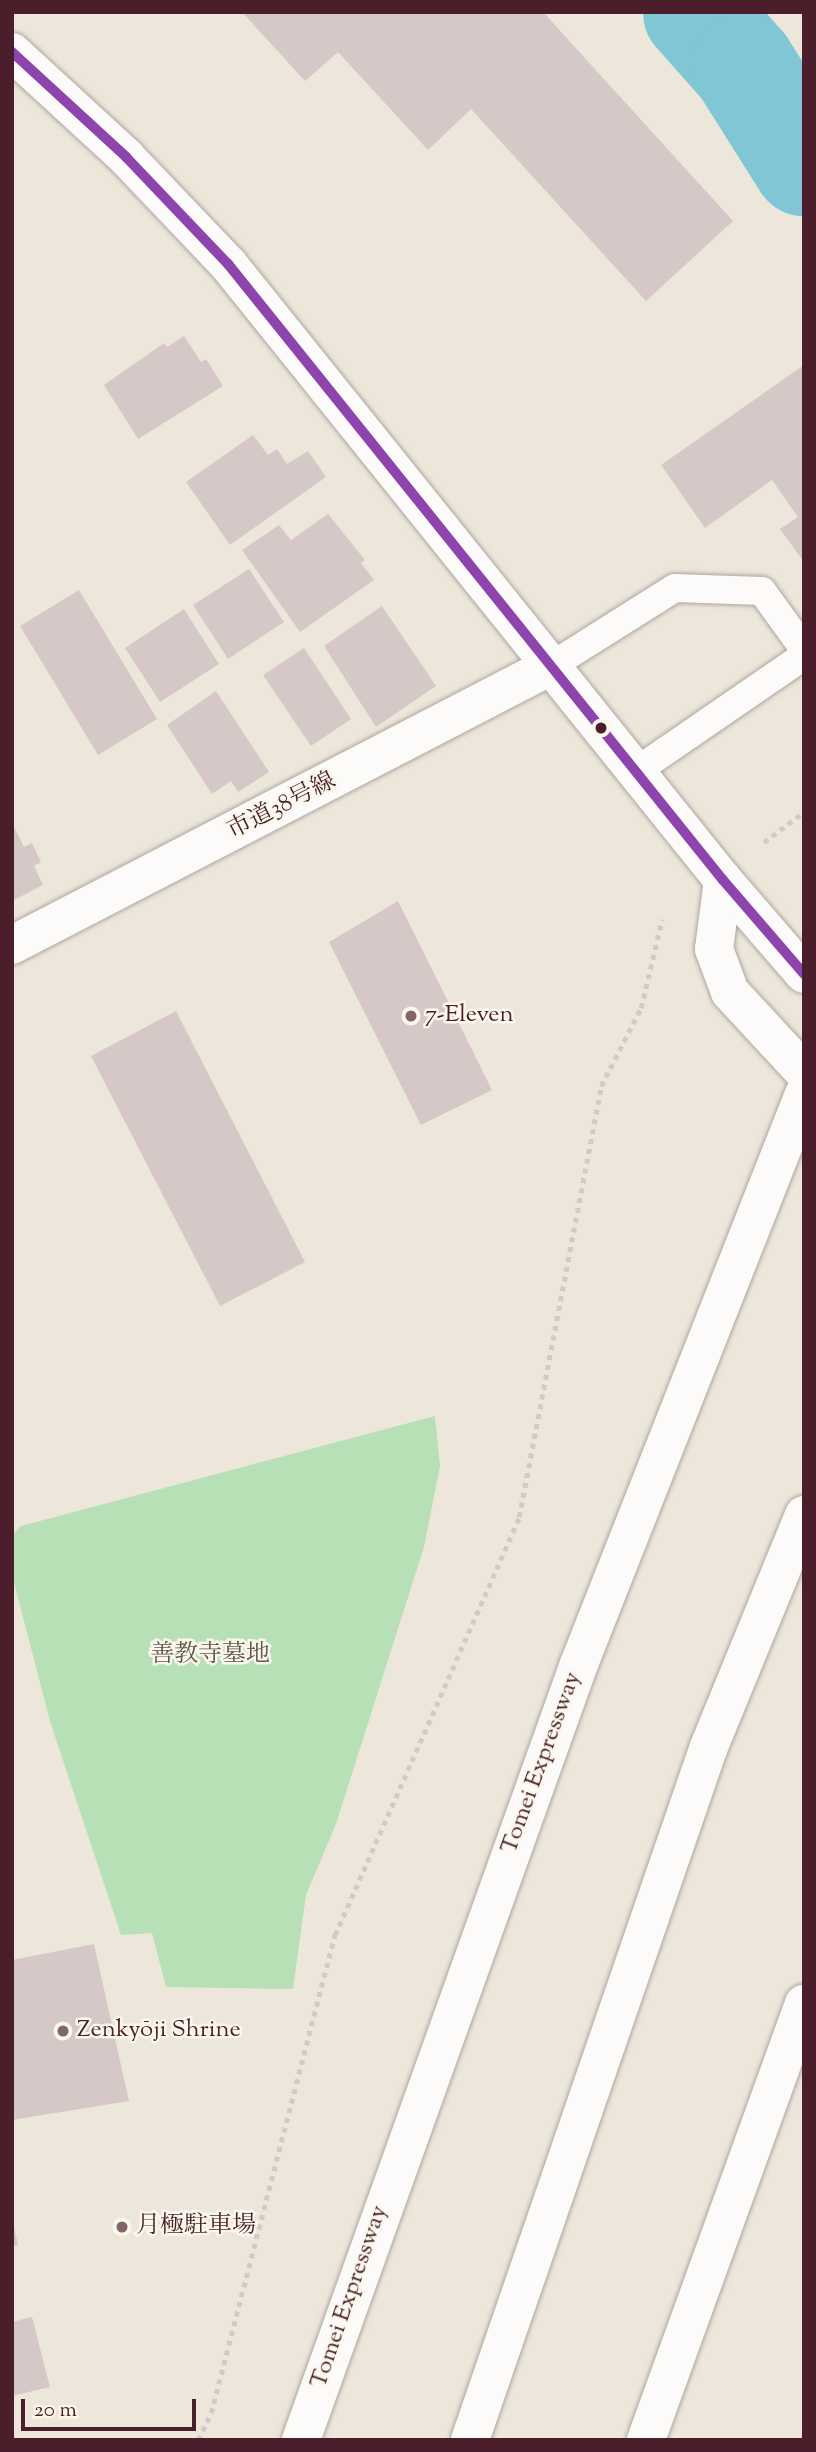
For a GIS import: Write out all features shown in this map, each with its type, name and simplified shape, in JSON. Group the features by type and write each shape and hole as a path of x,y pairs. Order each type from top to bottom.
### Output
{"main road":[{"path":"12,52 126,157 228,264 635,772 804,974"},
{"name":"市道38号線","path":"12,945 551,666"},
{"path":"723,880 714,949 730,992 804,1072"},
{"name":"Tomei Expressway","path":"301,2440 579,1664 804,1094"},
{"path":"470,2440 708,1749 804,1515"},
{"path":"646,2440 804,2004"}],"lane":[{"path":"551,666 675,588 762,591 804,649"},
{"path":"635,772 804,656"}],"path":[{"path":"764,842 804,812"},
{"path":"198,2440 211,2413 335,1935 519,1517 601,1086 641,1008 662,919"}],"green space":[{"name":"善教寺墓地","path":"435,1416 440,1466 424,1547 336,1824 306,1895 293,1989 166,1987 152,1933 121,1935 50,1721 12,1575 12,1535 21,1526"}],"building":[{"path":"242,12 543,12 733,221 646,301 471,109 428,150 338,52 305,81"},
{"path":"184,336 201,362 206,359 223,386 138,439 104,385 164,343 167,347"},
{"path":"804,365 804,562 780,529 798,517 772,480 705,528 661,465"},
{"path":"253,435 268,455 277,449 287,464 308,451 326,477 230,545 186,482"},
{"path":"328,514 365,560 361,563 374,580 300,632 242,550 279,525 291,540"},
{"path":"249,569 284,622 228,659 193,605"},
{"path":"79,590 157,719 98,755 20,626"},
{"path":"382,606 436,686 376,727 324,646"},
{"path":"184,609 219,664 160,702 125,648"},
{"path":"304,648 351,719 311,746 263,675"},
{"path":"216,691 269,772 238,792 231,781 212,794 167,725"},
{"path":"12,823 24,847 32,843 41,862 34,866 43,885 12,901"},
{"name":"7-Eleven","path":"398,901 492,1090 421,1125 329,942"},
{"path":"176,1011 305,1262 220,1306 91,1056"},
{"name":"Zenkyōji Shrine","path":"94,1944 129,2101 12,2120 12,1960"},
{"path":"12,2218 18,2245 12,2246"},
{"path":"32,2317 50,2387 12,2396 12,2322"}],"waterway":[{"path":"695,12 743,66 804,163"},
{"path":"743,66 804,89"}],"transit line":[{"path":"12,52 126,157 228,264 723,880 804,974"}],"place":[{"name":"7-Eleven","path":"411,1016"},
{"name":"Zenkyōji Shrine","path":"63,2031"},
{"name":"月極駐車場","path":"122,2227"}]}
